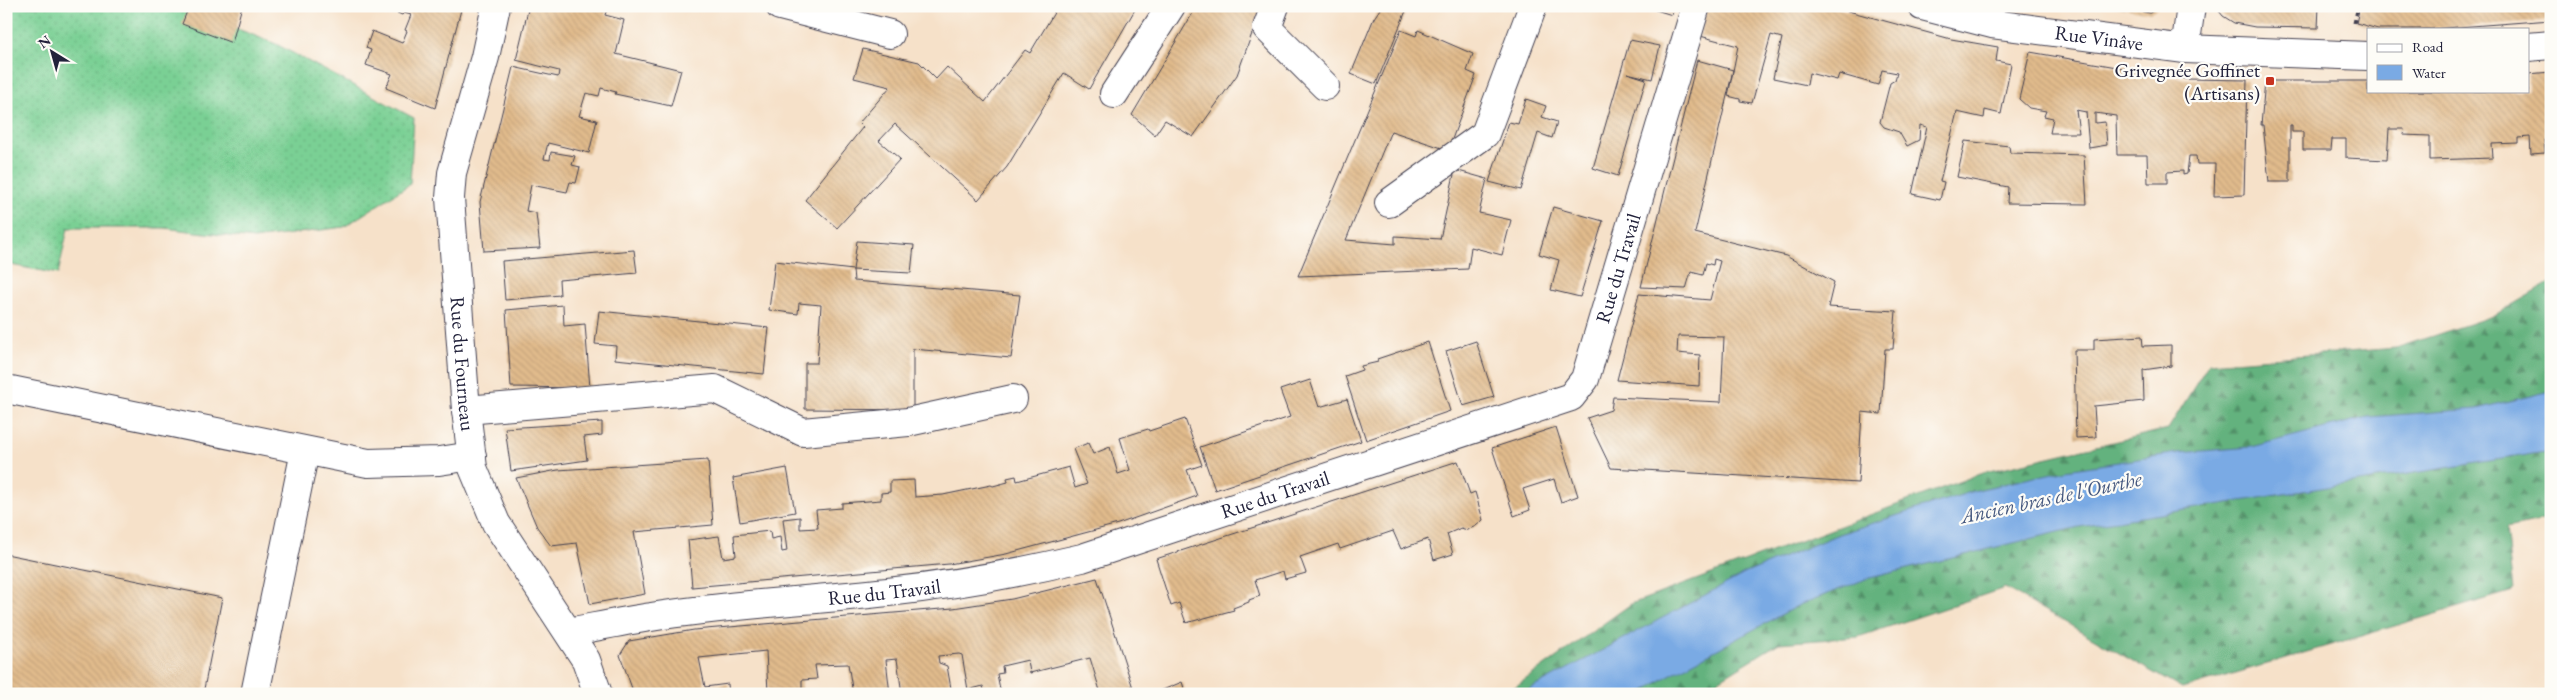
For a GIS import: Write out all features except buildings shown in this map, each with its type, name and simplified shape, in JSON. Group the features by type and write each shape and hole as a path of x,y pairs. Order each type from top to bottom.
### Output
{"street":[{"name":"Rue du Fourneau","path":"496,6 485,56 452,173 450,198 466,410 473,468 496,523 586,660 598,694"},
{"path":"780,6 890,34"},
{"path":"1114,94 1171,6"},
{"path":"1275,6 1267,28 1325,86"},
{"path":"1389,203 1485,134 1533,6"},
{"name":"Rue du Travail","path":"569,632 651,616 757,603 888,592 973,581 1030,571 1082,558 1571,397 1585,379 1696,6"},
{"name":"Rue Vinâve","path":"1922,6 1992,24 2185,49 2367,56"},
{"path":"2185,49 2191,6"},
{"path":"2530,47 2551,45"},
{"path":"466,410 715,388 803,432 908,422 1013,399"},
{"path":"6,389 368,463 440,462 472,456"},
{"path":"255,694 305,451"}],"green space":[{"path":"6,6 179,6 276,44 414,118 410,184 344,227 254,239 164,228 68,228 58,274 6,264"},
{"path":"2551,282 2551,519 2506,528 2513,591 2182,689 2005,588 1858,637 1779,643 1696,694 1505,694 1631,604 1985,472 2168,429 2209,363 2396,348 2493,316"}],"water":[{"name":"Ancien bras de l'Ourthe","path":"2551,391 2551,451 2079,527 1866,579 1799,605 1666,677 1640,694 1521,694 1746,573 1839,534 1977,490 2066,470 2178,453 2251,447 2368,417 2476,409"}],"place":[{"name":"Grivegnée Goffinet (Artisans)","path":"2270,81"}]}
